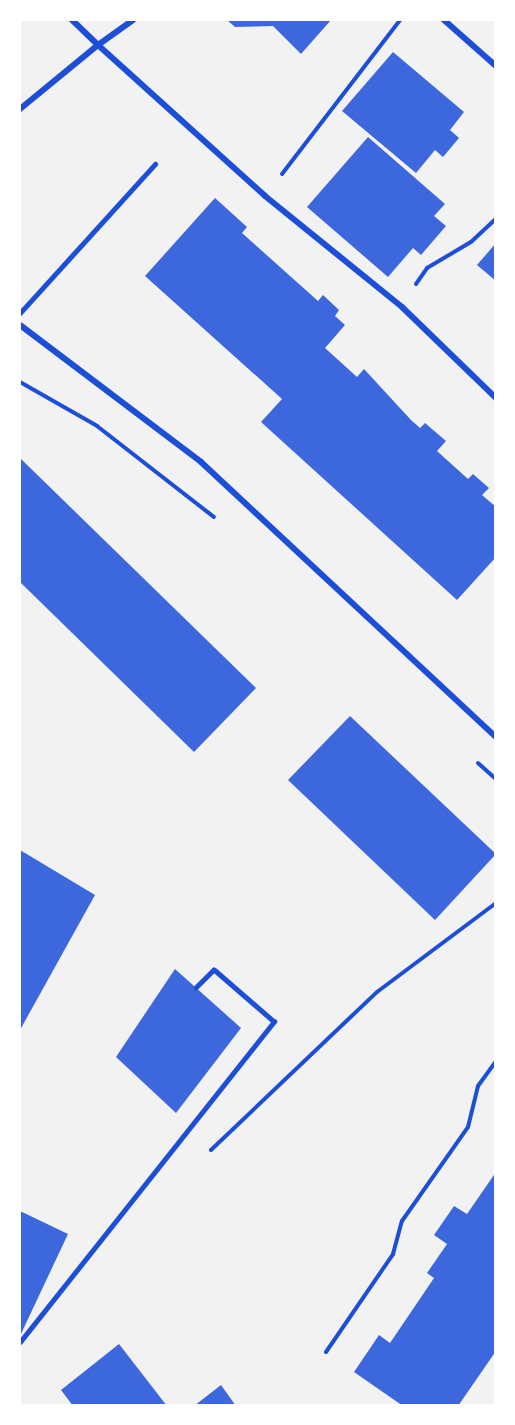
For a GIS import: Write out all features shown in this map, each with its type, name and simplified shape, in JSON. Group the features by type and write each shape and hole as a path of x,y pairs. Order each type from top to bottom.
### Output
{"street":[{"path":"72,20 265,196 402,307 495,399"},
{"path":"20,109 98,45 133,20"},
{"path":"444,20 495,66"},
{"path":"20,325 201,462 495,737"}],"lane":[{"path":"20,313 155,164"},
{"path":"20,1342 274,1022 214,970 196,988"}],"path":[{"path":"265,196 400,20"},
{"path":"495,146 495,152"},
{"path":"402,307 427,268 471,242 495,219"},
{"path":"20,382 97,426 221,522"},
{"path":"470,755 495,778"},
{"path":"207,1155 376,992 495,903"},
{"path":"326,1352 393,1254 402,1221 468,1127 478,1086 495,1061"}],"building":[{"path":"227,20 331,20 301,54 273,26 235,27"},
{"path":"393,52 464,112 450,130 459,138 443,157 435,150 416,173 342,111"},
{"path":"368,137 445,204 434,216 446,226 421,255 413,248 388,277 307,207"},
{"path":"215,198 247,227 242,233 318,301 323,295 339,310 335,316 345,325 325,348 357,377 364,369 420,428 425,423 446,441 437,451 468,479 473,474 489,488 482,495 496,507 496,557 457,600 261,422 282,399 145,276"},
{"path":"496,243 496,281 477,265"},
{"path":"20,458 256,688 194,752 20,582"},
{"path":"350,716 496,854 435,920 288,780"},
{"path":"20,850 95,895 20,1030"},
{"path":"175,969 241,1028 176,1113 116,1057"},
{"path":"496,1172 496,1351 458,1406 403,1406 354,1372 379,1335 390,1343 434,1278 427,1273 447,1244 434,1235 454,1206 467,1214"},
{"path":"20,1211 68,1234 20,1336"},
{"path":"119,1344 167,1406 73,1406 61,1390"},
{"path":"221,1385 236,1406 194,1406"}]}
